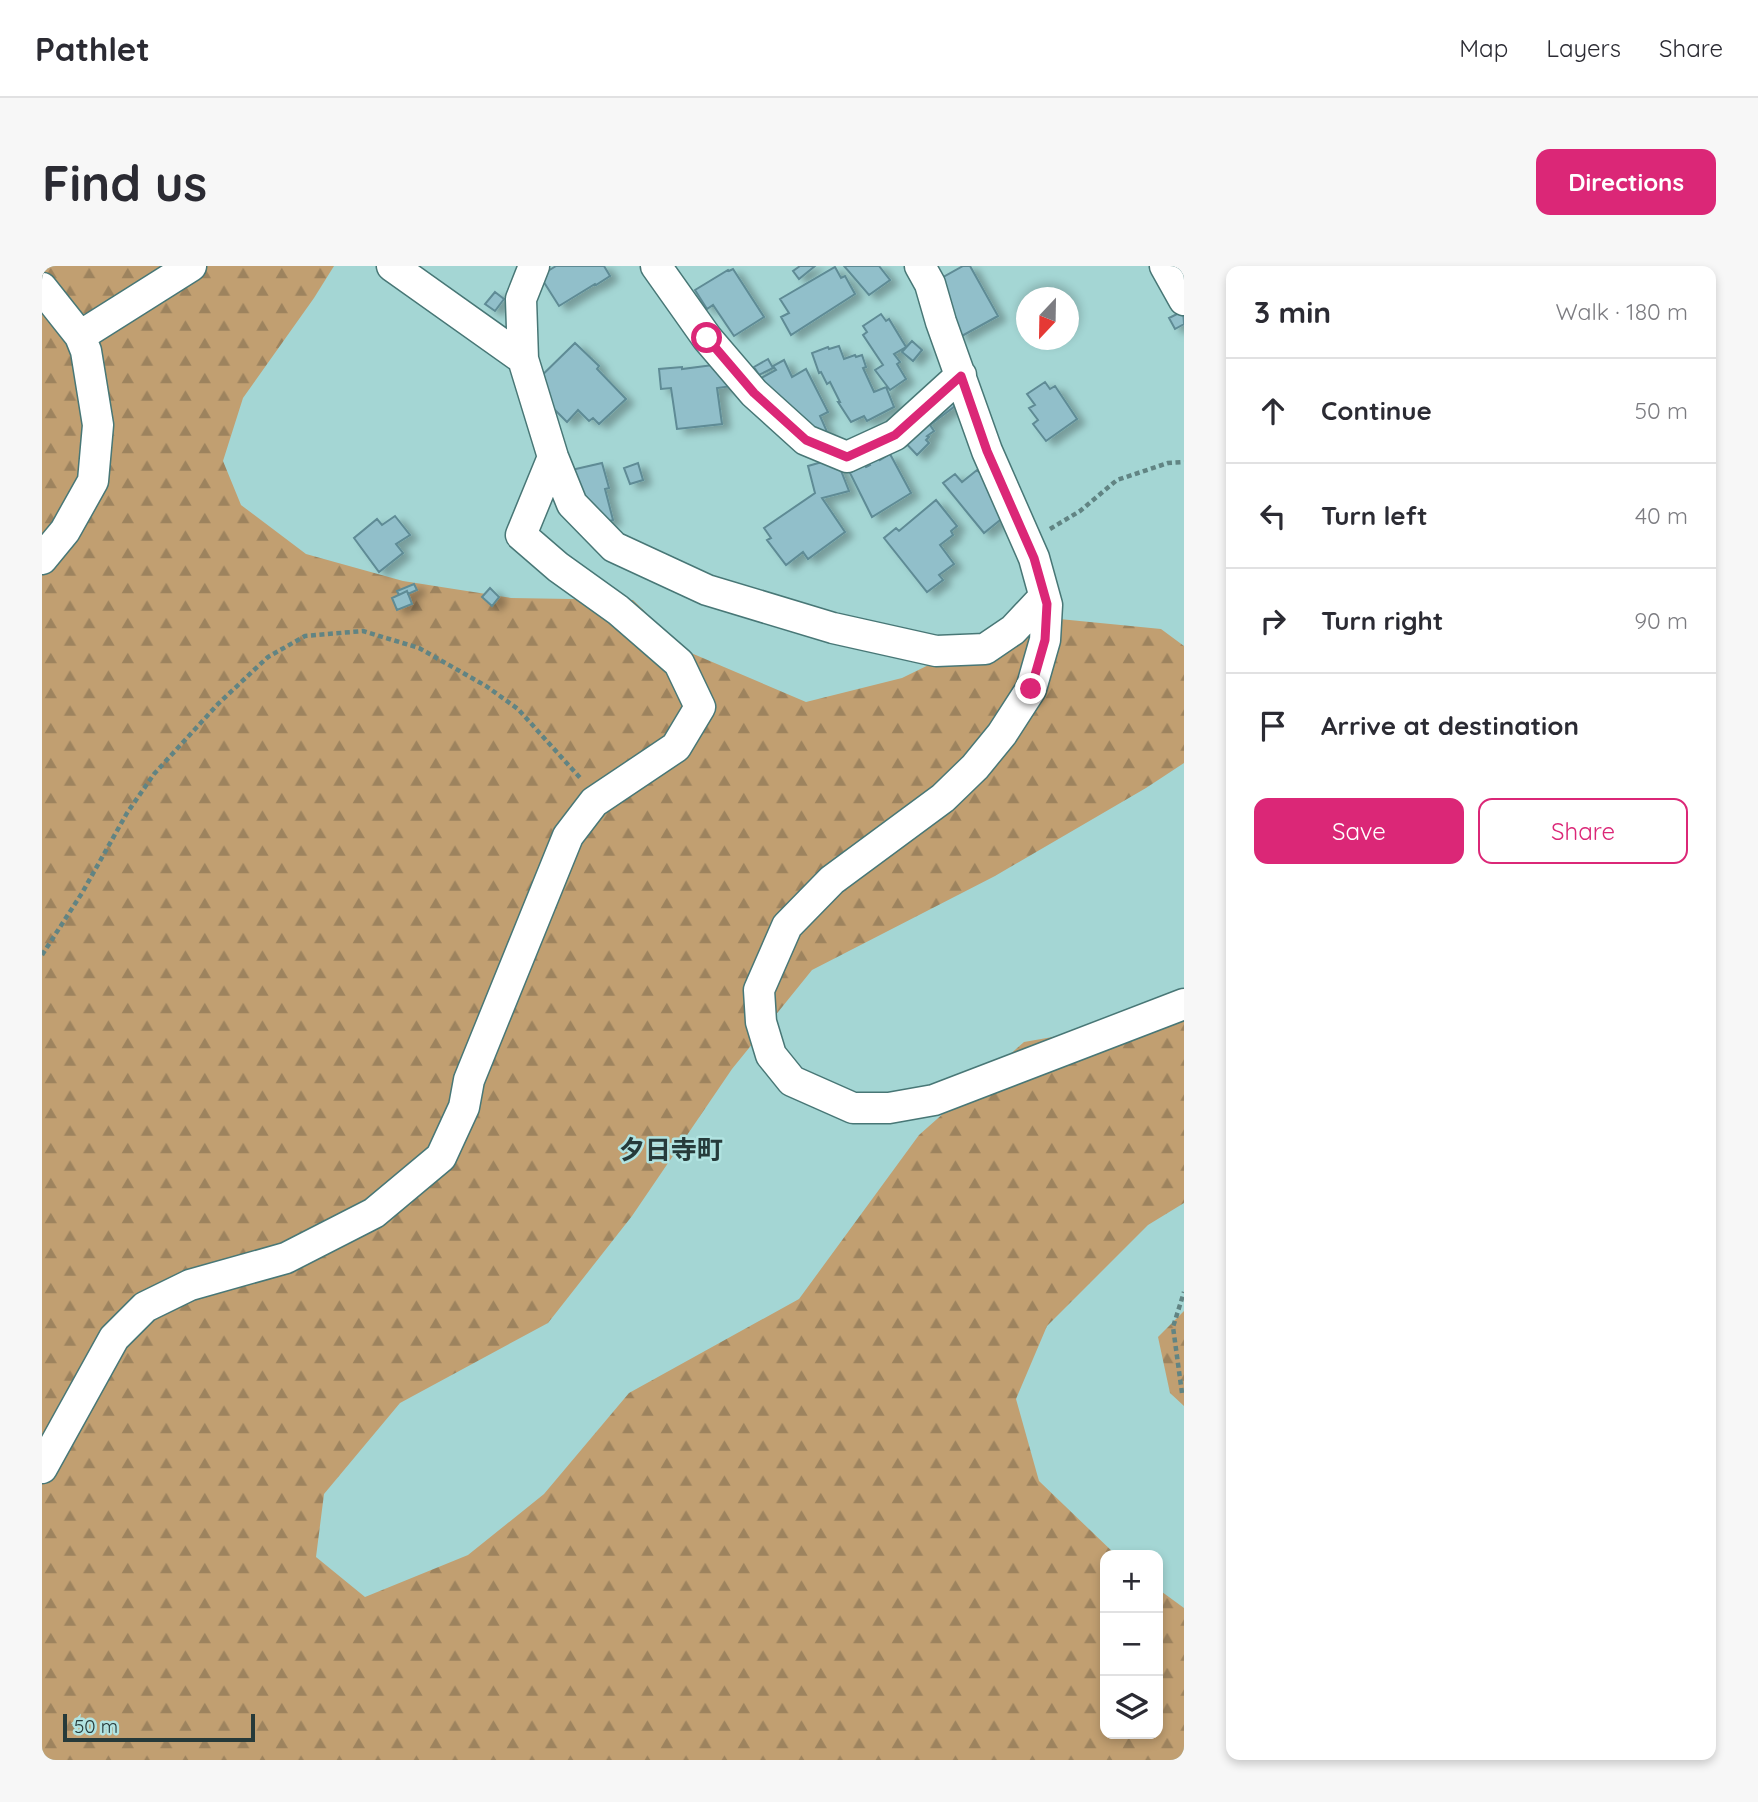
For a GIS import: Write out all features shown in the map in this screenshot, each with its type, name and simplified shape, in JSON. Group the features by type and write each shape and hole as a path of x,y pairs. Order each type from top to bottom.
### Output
{"street":[{"path":"80,336 191,266"},
{"path":"392,266 523,359"},
{"path":"534,266 521,299 523,359 553,457 572,504 614,547 707,590 832,628 936,651 985,649 1013,630 1044,597"},
{"path":"656,266 707,338 754,393 806,440 847,457 895,435 961,376"},
{"path":"920,266 930,284 987,451 1034,558 1047,610 1045,640 1031,689 975,767 943,798 832,880 787,926 759,990 761,1022 771,1055 792,1081 853,1108 889,1108 934,1100 1184,1004"},
{"path":"1166,266 1184,300"},
{"path":"42,288 80,336 86,351 97,425 93,481 65,531 42,559"},
{"path":"42,1468 114,1338 145,1307 190,1285 286,1258 374,1213 441,1157 464,1107 469,1080 568,836 594,802 676,747 700,707 679,663 618,610 558,567 521,535 553,457"}],"path":[{"path":"1027,541 1080,511 1117,480 1168,463 1184,462"},
{"path":"42,955 82,893 127,813 154,774 218,704 268,657 305,636 363,631 419,649 486,686 518,709 599,799"},
{"path":"1182,1393 1173,1327 1184,1292"}],"green space":[{"path":"42,266 334,266 243,398 223,461 241,505 306,554 403,581 511,598 633,600 684,650 806,702 902,678 1029,616 1161,629 1184,646 1184,763 995,876 812,970 732,1069 632,1216 548,1323 400,1403 324,1494 316,1557 365,1597 468,1555 544,1494 629,1393 799,1299 919,1135 1024,1042 1184,1014 1184,1203 1148,1225 1047,1326 1016,1399 1039,1481 1111,1550 1100,1550 1100,1739 1163,1739 1163,1593 1184,1608 1184,1760 42,1760"},
{"path":"1184,1311 1184,1406 1170,1393 1158,1337"}],"building":[{"path":"556,266 604,266 610,276 559,306 540,276"},
{"path":"800,266 815,266 799,279 793,271"},
{"path":"844,266 879,266 890,280 869,295"},
{"path":"963,266 970,266 998,316 960,337 938,280"},
{"path":"835,267 841,278 845,276 855,294 791,335 781,317 789,313 780,299"},
{"path":"733,269 764,317 734,336 713,305 707,309 695,290"},
{"path":"495,292 504,299 495,311 485,304"},
{"path":"1183,311 1184,324 1175,329 1169,318"},
{"path":"881,314 886,321 889,319 906,347 894,354 906,379 890,390 875,370 883,365 863,335 867,332 863,326"},
{"path":"912,341 922,350 913,361 902,352"},
{"path":"575,343 599,366 597,369 626,399 599,424 593,418 589,421 578,410 567,422 531,386"},
{"path":"839,346 844,359 862,355 866,367 863,368 874,392 886,387 894,407 867,421 864,416 851,422 838,402 830,382 827,384 821,372 819,373 812,353"},
{"path":"768,359 773,368 759,375 754,367"},
{"path":"784,360 792,377 806,369 828,412 820,416 828,434 775,412 761,378 776,370 773,366"},
{"path":"784,360 792,377 806,369 828,412 820,416 828,434 775,412 761,378 776,370 773,366"},
{"path":"728,363 732,386 717,388 722,424 677,429 671,388 661,389 659,369"},
{"path":"1045,382 1050,389 1055,386 1077,419 1046,441 1033,424 1038,420 1029,408 1035,405 1027,394"},
{"path":"940,386 955,406 930,425 934,431 927,436 929,443 917,455 900,437"},
{"path":"890,454 911,493 872,517 850,473"},
{"path":"836,458 849,491 822,498 845,532 808,559 803,552 786,565 767,540 771,538 764,528 815,493 808,466"},
{"path":"602,463 609,488 605,489 613,520 582,528 567,471"},
{"path":"638,463 643,480 630,484 624,468"},
{"path":"977,470 1015,508 984,533 943,483 955,474 962,482"},
{"path":"936,500 957,526 951,531 953,535 940,545 954,564 939,575 943,580 927,592 884,538 896,528 899,531"},
{"path":"395,516 410,535 396,544 403,553 379,572 354,538 377,519 382,525"},
{"path":"414,584 417,590 399,595 397,591"},
{"path":"490,588 499,597 492,606 482,597"},
{"path":"407,591 412,604 397,610 392,598"}],"district":[{"name":"夕日寺町","path":"671,1149"}],"route":[{"path":"707,338 754,393 806,440 847,457 895,435 961,376 987,451 1034,558 1047,604 1045,640 1031,689"}]}
